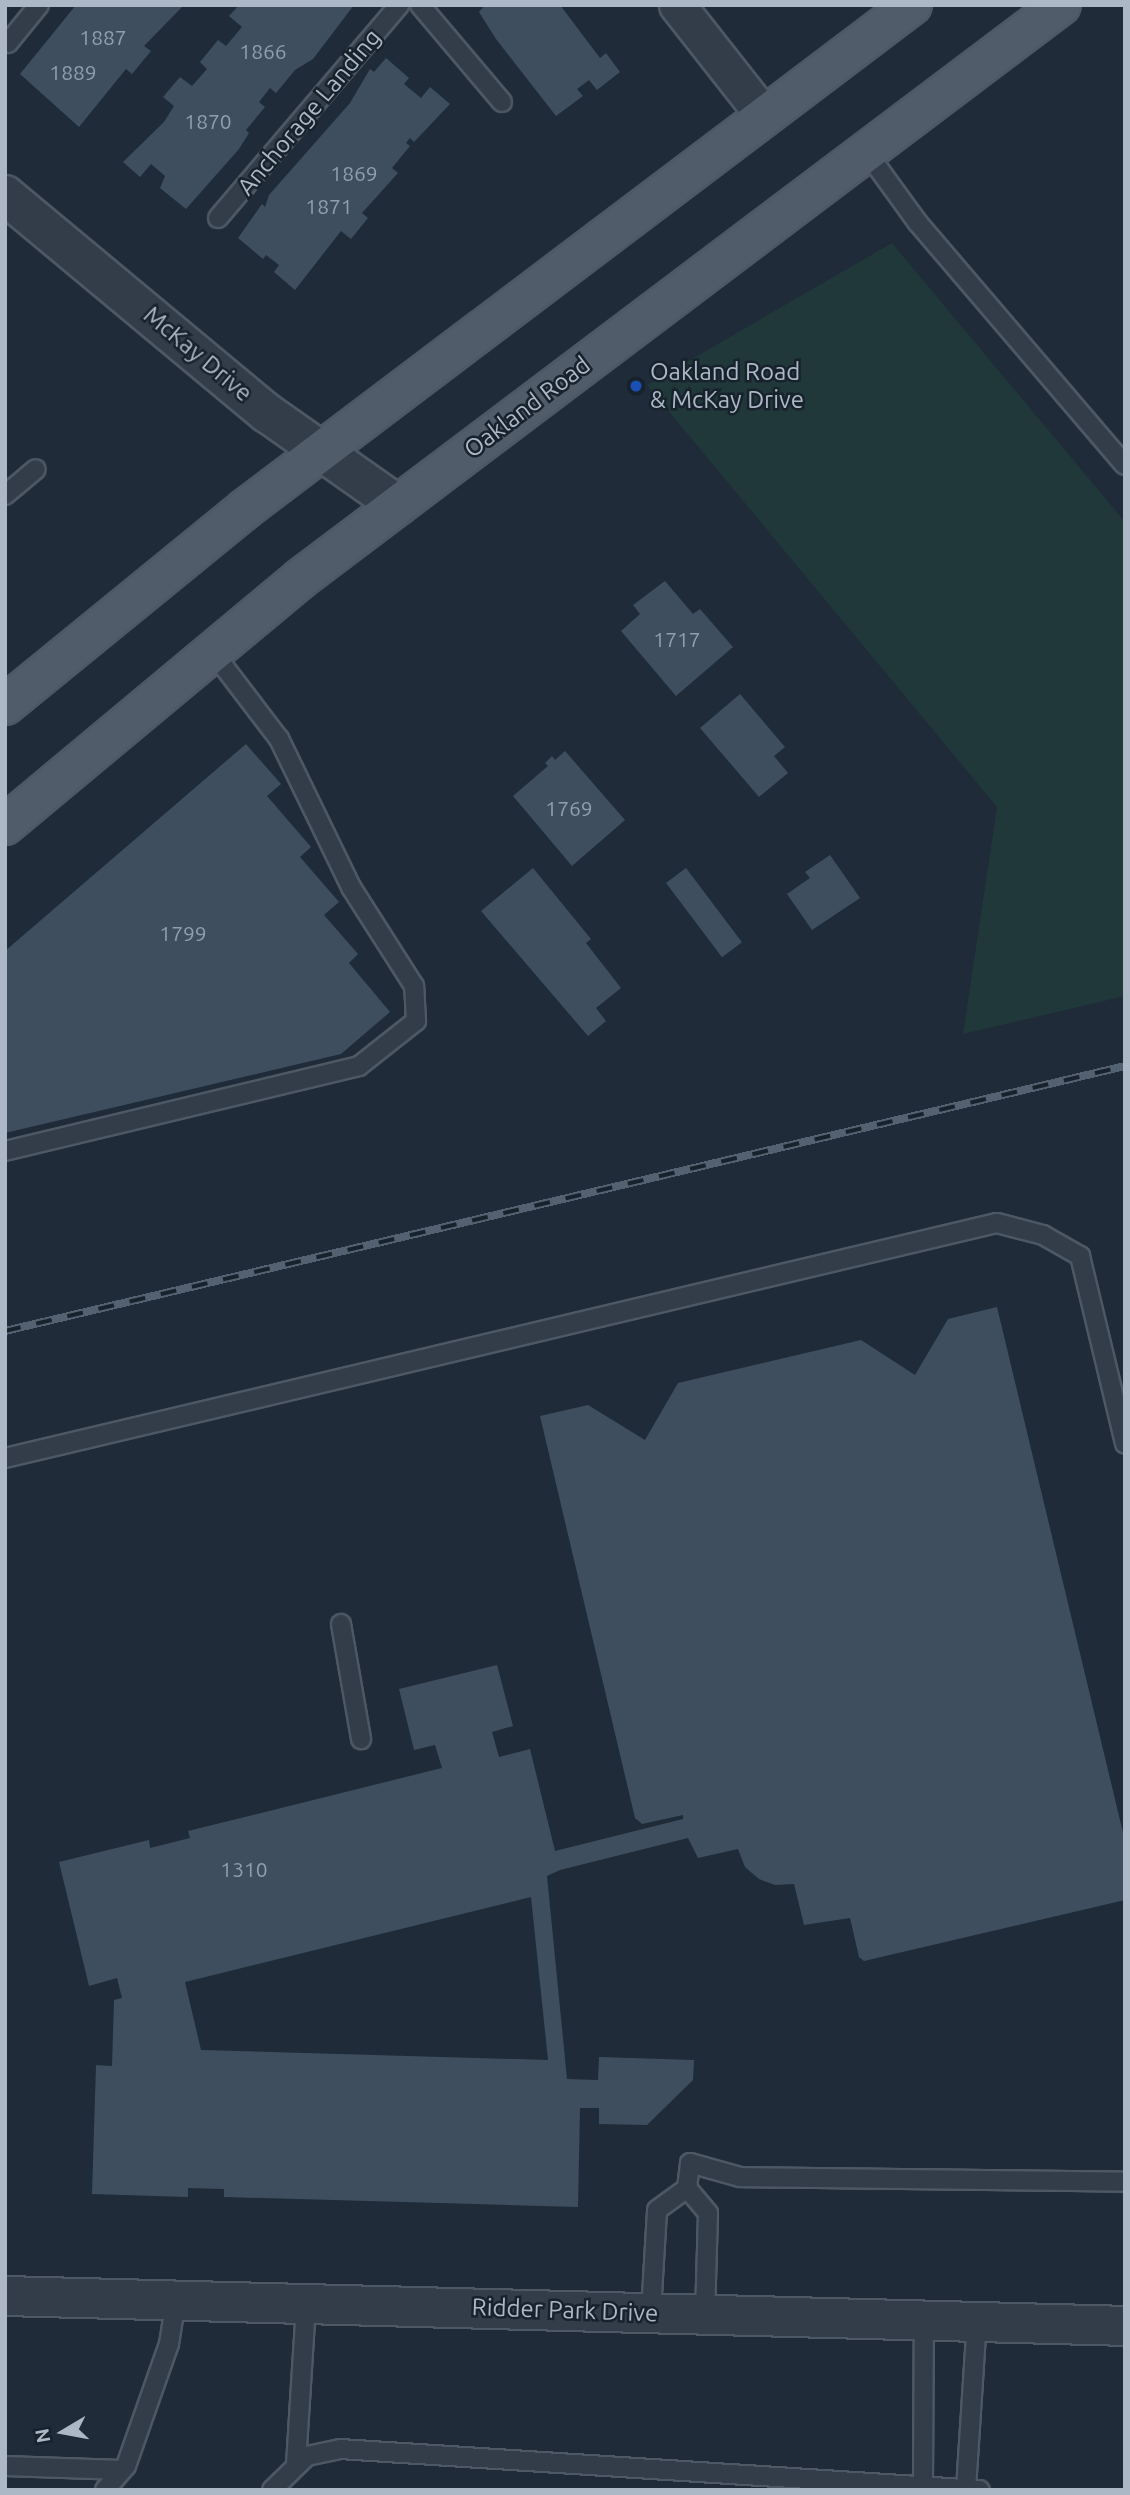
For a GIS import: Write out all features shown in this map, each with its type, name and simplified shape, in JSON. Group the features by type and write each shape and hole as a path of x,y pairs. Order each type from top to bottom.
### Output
{"main road":[{"path":"5,705 324,450 912,5"},
{"name":"Oakland Road","path":"5,825 212,652 398,505 868,154 1061,5"}],"street":[{"path":"677,5 765,117"},
{"name":"McKay Drive","path":"5,195 267,413 324,450 398,505"},
{"name":"Ridder Park Drive","path":"5,2296 705,2315 977,2319 1125,2326"}],"lane":[{"path":"8,43 38,5"},
{"name":"Anchorage Landing","path":"218,218 400,5"},
{"path":"420,5 502,103"},
{"path":"868,154 918,222 1125,465"},
{"path":"5,495 36,469"},
{"path":"5,1151 359,1066 416,1021 414,986 351,887 279,739 212,652"},
{"path":"5,1458 997,1223 1043,1235 1080,1256 1125,1444"},
{"path":"341,1624 361,1739"},
{"path":"705,2315 708,2213 687,2188 690,2163 740,2177 1125,2182"},
{"path":"650,2312 657,2210 687,2188"},
{"path":"105,2490 122,2470 169,2344 176,2300"},
{"path":"296,2464 306,2303"},
{"path":"923,2486 925,2318"},
{"path":"966,2489 977,2319"},
{"path":"272,2490 307,2456 340,2449 877,2487 923,2486 980,2490"},
{"path":"5,2466 122,2470"}],"green space":[{"path":"892,243 1125,522 1125,996 963,1034 997,807 647,385"}],"building":[{"path":"76,5 182,7 144,46 151,51 132,74 126,69 79,127 20,74"},
{"path":"239,5 354,5 313,59 295,70 276,93 270,88 259,102 265,107 246,130 249,133 239,149 186,209 160,188 165,176 151,164 140,177 123,162 164,122 174,106 163,97 180,77 192,86 207,69 200,62 218,40 226,46 242,27 229,16"},
{"path":"485,5 560,5 600,58 606,53 620,72 597,90 589,80 577,89 583,96 556,116 496,39 479,12"},
{"path":"386,58 409,78 404,84 421,98 430,87 450,104 414,142 410,138 406,143 410,146 392,168 398,173 362,213 368,218 351,239 341,231 295,290 274,272 279,265 266,255 263,259 238,238 262,204 265,207 269,195 350,103 370,69 374,72"},
{"path":"665,581 693,614 700,609 733,647 676,696 621,631 640,614 633,605"},
{"path":"740,694 785,747 774,756 788,773 759,797 700,728"},
{"path":"246,744 281,784 267,796 311,847 300,857 339,902 324,915 358,954 349,963 390,1012 341,1054 5,1133 5,951"},
{"path":"565,751 625,820 572,866 513,796 548,766 545,763 552,756 555,760"},
{"path":"830,855 860,898 812,930 787,894 810,878 805,872"},
{"path":"533,868 591,939 586,943 621,988 596,1008 606,1021 588,1036 481,911"},
{"path":"686,868 742,942 722,957 666,883"},
{"path":"997,1307 1125,1841 1125,1900 864,1961 859,1957 850,1918 804,1925 794,1884 775,1885 759,1879 745,1867 738,1849 698,1858 688,1838 560,1870 547,1876 567,2079 598,2080 599,2057 694,2060 693,2080 647,2125 599,2124 599,2108 580,2108 578,2207 224,2197 224,2189 188,2188 188,2197 92,2194 96,2065 112,2066 114,2000 122,1998 117,1978 89,1986 59,1862 149,1840 150,1848 190,1838 188,1831 442,1768 435,1745 414,1750 399,1689 497,1665 513,1726 492,1732 499,1757 530,1749 555,1851 683,1819 683,1815 642,1824 635,1818 540,1416 588,1405 645,1440 678,1383 861,1340 915,1375 948,1319","holes":["531,1897 548,2060 201,2050 185,1982"]}],"railway":[{"path":"5,1331 1125,1066"}],"place":[{"name":"Oakland Road & McKay Drive","path":"636,386"}]}
